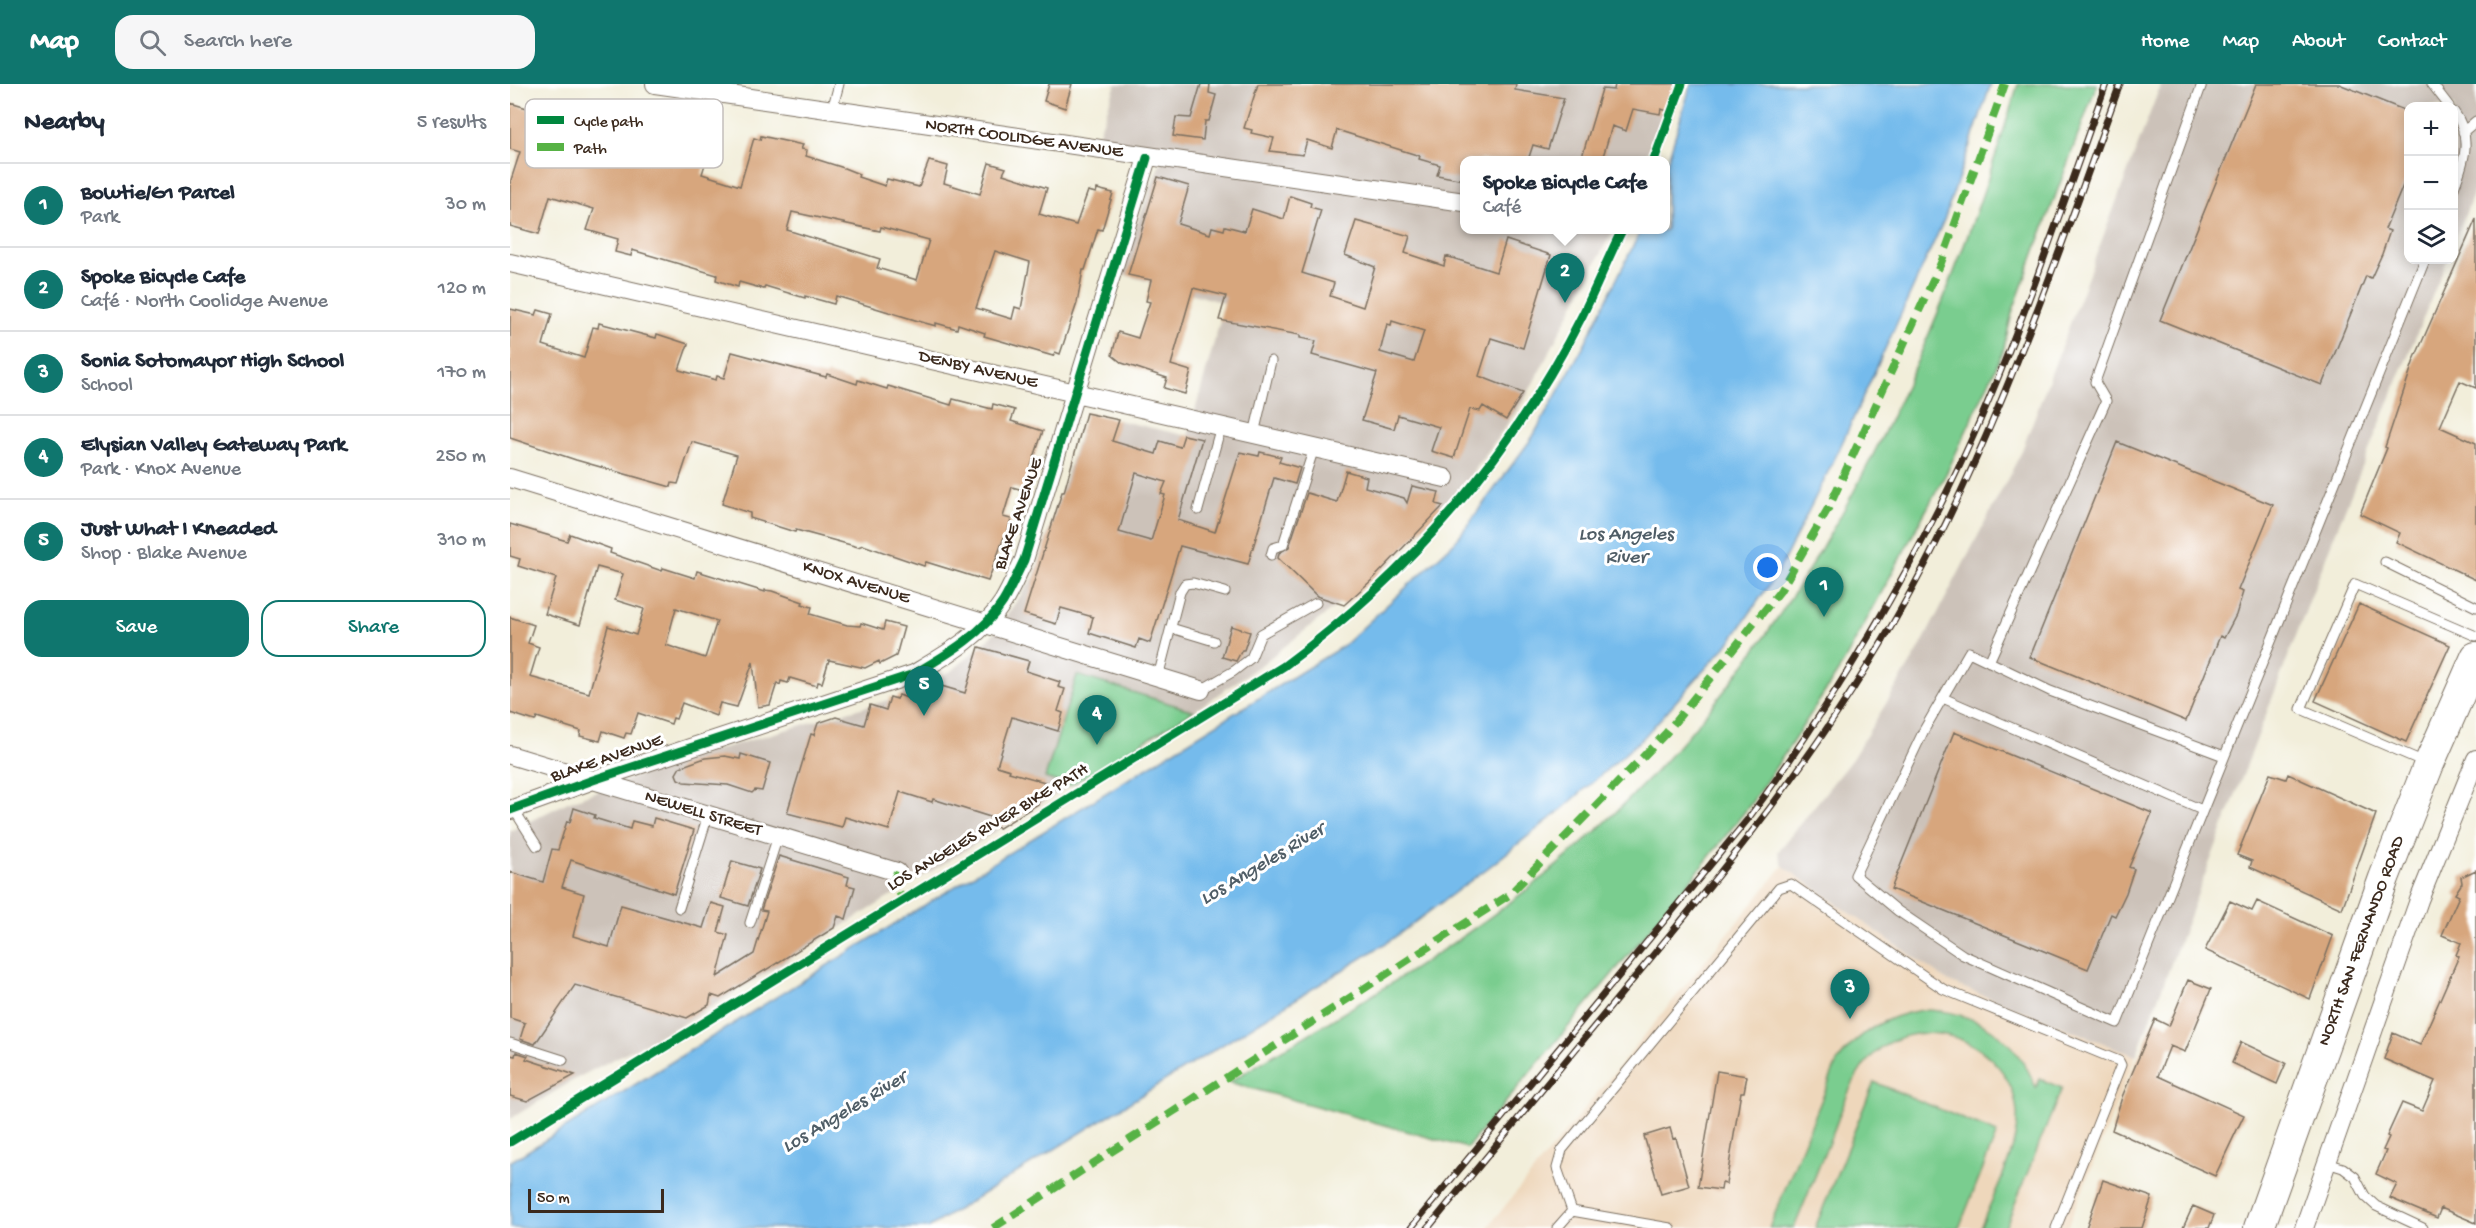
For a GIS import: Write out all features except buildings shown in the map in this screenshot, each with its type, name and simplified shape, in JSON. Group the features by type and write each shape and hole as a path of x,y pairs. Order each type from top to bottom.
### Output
{"main road":[{"name":"NORTH SAN FERNANDO ROAD","path":"2259,1228 2384,878 2429,764 2476,657"}],"street":[{"name":"NORTH COOLIDGE AVENUE","path":"655,84 1147,158 1460,201"},
{"name":"BLAKE AVENUE","path":"512,809 914,674 959,648 1002,603 1024,560 1147,158"},
{"name":"DENBY AVENUE","path":"510,263 1445,478"},
{"name":"KNOX AVENUE","path":"510,478 1201,690"},
{"name":"NEWELL STREET","path":"510,755 897,872"},
{"path":"2304,1228 2419,900 2476,759"}],"lane":[{"path":"832,110 838,84"},
{"path":"1989,662 2106,401 2095,382 2202,84"},
{"path":"2432,84 2446,102"},
{"path":"2458,121 2466,140 2465,160 2458,178"},
{"path":"2463,132 2476,121"},
{"path":"2224,756 2050,691 1969,652 1924,730 1855,875 1898,911 1963,955 2117,1023 2423,264"},
{"path":"1254,434 1271,361"},
{"path":"1198,510 1221,426"},
{"path":"1271,555 1273,548 1284,545 1314,448"},
{"path":"2385,562 2476,607"},
{"path":"1158,677 1180,592 1185,584 1193,583 1225,592"},
{"path":"2429,764 2301,708 2355,584 2476,636"},
{"path":"1201,690 1251,658 1261,634 1316,603"},
{"path":"1172,628 1214,641"},
{"path":"1943,698 2202,810"},
{"path":"512,809 537,846"},
{"path":"679,908 708,815"},
{"path":"750,923 778,836"},
{"path":"1572,1211 1557,1168 1562,1150 1779,888 1791,884 1943,989 2119,1061 2121,1065 2056,1228"},
{"path":"510,1044 563,1060"},
{"path":"2327,1163 2343,1168 2355,1177 2366,1196 2376,1206 2423,1228"},
{"path":"1557,1228 1572,1211"},
{"path":"1572,1211 1670,1228"}],"shaded area":[{"path":"1116,84 1672,84 1662,119 1646,156 1460,156 1460,234 1611,234 1525,399 1470,477 1391,563 1261,665 1194,711 1077,675 1045,778 1070,786 690,1020 577,1078 510,1119 510,831 568,802 678,761 899,697 953,670 990,638 1034,577 1086,413 1188,436 1225,303 1118,273 1164,153 1096,141"},
{"path":"2161,84 2476,84 2476,187 2458,233 2458,102 2404,102 2404,264 2445,264 2334,536 2136,1056 1949,982 1783,866 1778,852 1852,759 1917,653 2021,453"},
{"path":"1783,866 1949,982 2136,1056 2067,1228 1487,1228"}],"green space":[{"path":"2018,84 2097,84 2012,313 2003,352 1948,470 1841,667 1750,805 1695,875 1467,1148 1229,1082 1429,959 1507,905 1544,876 1631,797 1709,710 1779,616 1840,517 1894,413 1941,305 1982,195"},
{"path":"1077,675 1194,711 1070,786 1045,778"},
{"path":"1922,1010 1942,1011 1977,1021 2006,1041 2028,1070 2036,1088 2040,1079 2062,1088 2005,1228 1980,1228 2014,1141 2017,1112 2011,1088 1999,1068 1982,1051 1962,1040 1939,1034 1916,1034 1894,1041 1865,1063 1848,1093 1794,1228 1769,1228 1837,1062 1854,1042 1874,1027 1896,1016"},
{"path":"1874,1082 1997,1133 1959,1228 1815,1228"}],"water":[{"name":"Los Angeles River","path":"1691,84 1991,84 1944,220 1838,452 1779,570 1733,638 1644,737 1561,810 1391,940 928,1228 510,1228 510,1162 1343,646 1455,542 1532,438 1584,345 1639,234 1670,234 1669,156"}],"railway":[{"path":"1411,1228 1748,819 1807,735 1861,649 1912,560 1979,422 2036,278 2106,84"},
{"path":"1428,1228 1728,862 1816,744 1870,662 1910,594 1979,452 2039,306 2120,84"}],"marked path":[{"path":"993,1228 1509,895 1666,733 1780,591 1829,507 1941,263 2005,84"},
{"path":"897,872 893,882 903,899"}],"cycle path":[{"path":"1655,156 1682,84"},
{"path":"510,810 593,780 914,674 963,643 985,624 1003,602 1024,560 1147,158"},
{"name":"LOS ANGELES RIVER BIKE PATH","path":"510,1142 1284,666 1330,630 1415,551 1454,509 1490,464 1554,367 1582,316 1620,234"}],"place":[{"name":"Spoke Bicycle Cafe","path":"1565,303"},
{"name":"Bowtie/G1 Parcel","path":"1824,617"},
{"name":"Just What I Kneaded","path":"924,716"},
{"name":"Elysian Valley Gateway Park","path":"1097,745"},
{"name":"Sonia Sotomayor High School","path":"1850,1019"}]}
